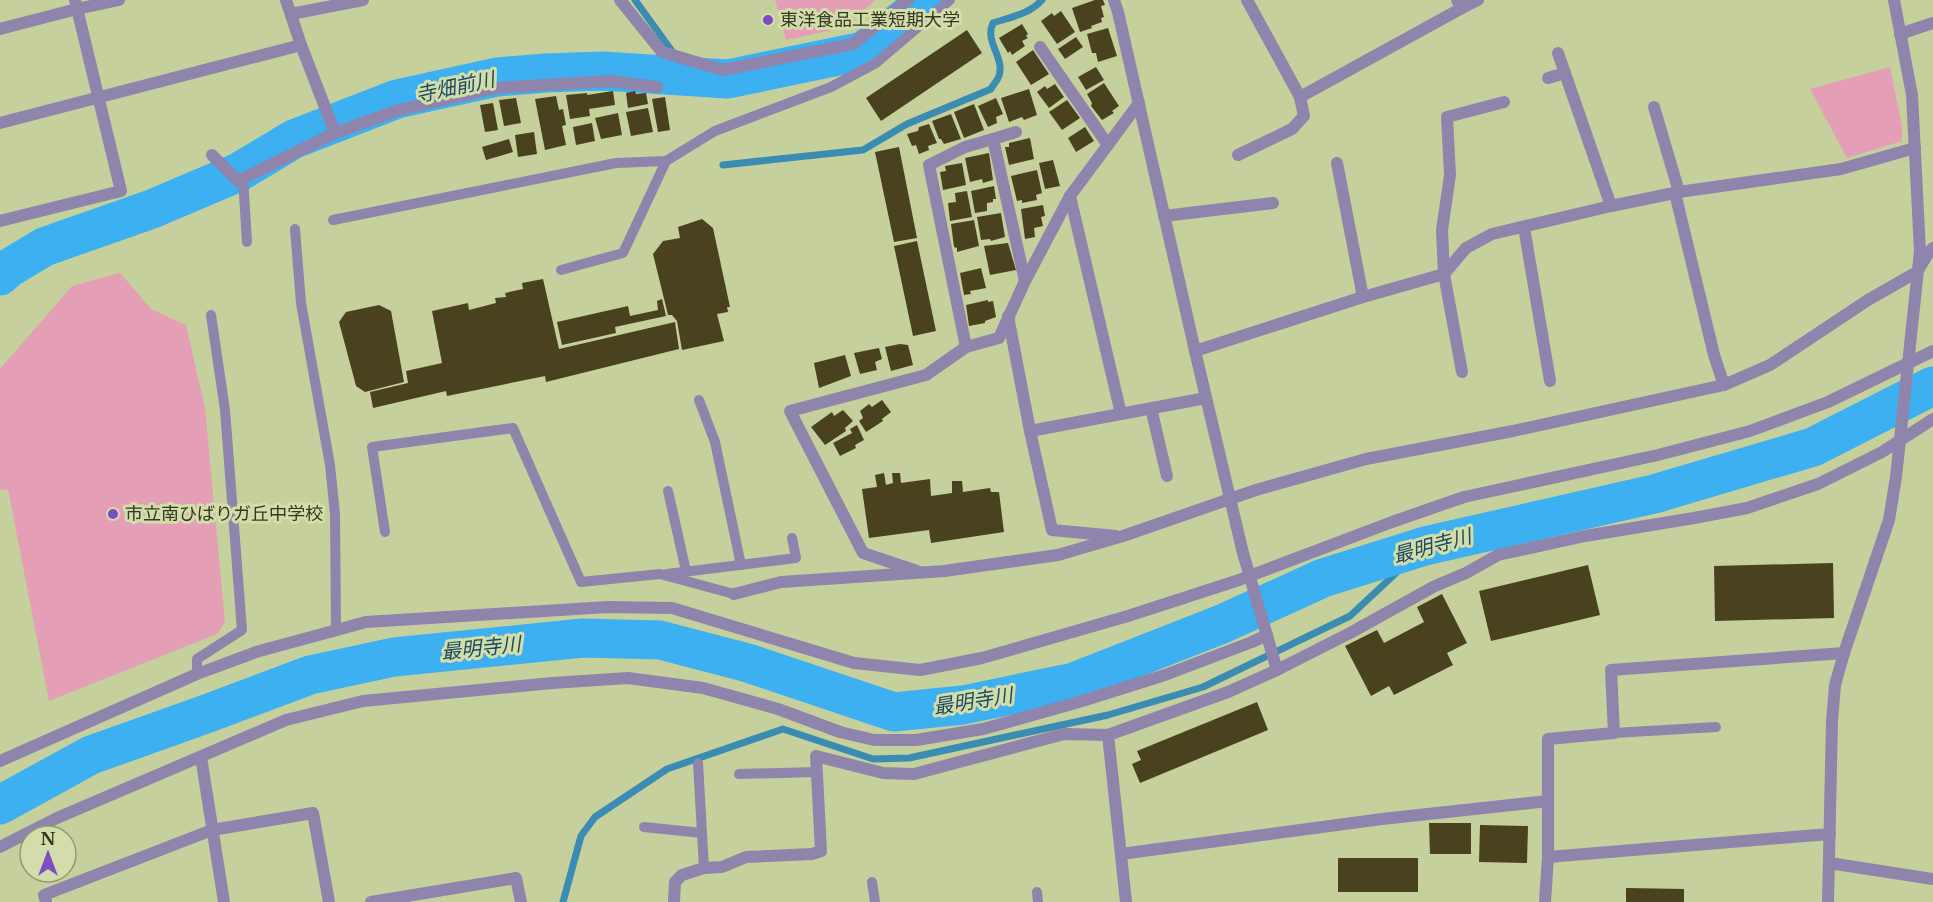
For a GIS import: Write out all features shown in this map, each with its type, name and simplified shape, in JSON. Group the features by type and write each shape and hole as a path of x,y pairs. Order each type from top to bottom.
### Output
{"street":[{"path":"0,29 76,4 119,0"},
{"path":"286,0 334,132"},
{"path":"291,14 363,0"},
{"path":"620,0 662,52 723,70 853,44 908,0"},
{"path":"1114,0 1230,499 1276,667"},
{"path":"1238,155 1292,129 1304,116 1300,97 1247,0"},
{"path":"1300,97 1460,4 1478,0"},
{"path":"1828,902 1832,721 1836,686 1844,653 1889,520 1920,251 1912,95 1894,0"},
{"path":"0,221 121,191 76,4"},
{"path":"1900,34 1933,23"},
{"path":"0,123 301,45"},
{"path":"1040,47 1108,145"},
{"path":"1558,53 1611,206"},
{"path":"1548,78 1565,73"},
{"path":"212,155 240,180 334,132 399,110 496,88 610,81 657,87"},
{"path":"1462,372 1443,274 1442,230 1450,175 1447,117 1504,102"},
{"path":"922,573 863,553 790,411 926,375 966,347 999,338 1025,281 1070,196 1139,103"},
{"path":"1654,107 1677,192 1714,355 1724,385"},
{"path":"966,347 929,165 965,147 1017,132"},
{"path":"993,139 1025,281"},
{"path":"1195,351 1443,274 1466,248 1492,234 1677,192 1840,169 1915,148"},
{"path":"1337,163 1363,297"},
{"path":"1070,196 1121,414"},
{"path":"1164,216 1273,203"},
{"path":"1524,227 1550,381"},
{"path":"734,594 781,582 922,573 1058,555 1123,536 1230,499 1366,459 1525,428 1724,385 1770,365 1868,300 1917,272 1933,248"},
{"path":"1008,316 1052,530 1123,536"},
{"path":"0,761 198,674 256,652 366,622 608,607 672,608 854,663 920,670 982,657 1251,582 1392,522 1464,497 1750,431 1828,402 1933,351"},
{"path":"1030,431 1206,398"},
{"path":"1151,408 1167,476"},
{"path":"674,902 675,882 682,875 704,868 722,867 746,857 812,854 821,851 816,756 883,773 914,774 1064,734 1108,735 1228,692 1350,633 1435,586 1466,573 1498,555 1585,536 1748,508 1818,484 1882,452 1900,436 1933,419"},
{"path":"0,847 57,818 286,720 363,701 628,678 703,688 778,709 840,732 874,740 916,740 983,729 1079,702 1165,675 1267,637"},
{"path":"1545,902 1548,856 1548,739 1614,733 1611,670 1844,653"},
{"path":"1108,735 1126,902"},
{"path":"201,757 224,902"},
{"path":"1121,854 1382,819 1548,801"},
{"path":"46,902 45,895 212,830 313,813 329,902"},
{"path":"1548,856 1830,834"},
{"path":"1829,863 1933,879"},
{"path":"371,902 516,878 521,902"}],"lane":[{"path":"333,220 616,163 666,161 715,131 831,87 876,63 950,0"},
{"path":"561,270 623,253 666,161"},
{"path":"240,180 247,243"},
{"path":"295,229 300,303 328,454 335,514 336,630"},
{"path":"198,674 198,659 242,630 225,410 211,315"},
{"path":"699,400 715,442 741,565"},
{"path":"385,532 372,447 513,428 581,582 796,558 792,538"},
{"path":"668,491 687,571"},
{"path":"660,574 734,594"},
{"path":"1614,733 1716,726"},
{"path":"698,763 704,868"},
{"path":"739,774 816,772"},
{"path":"644,827 702,833"},
{"path":"872,882 875,902"}],"shaded area":[{"path":"775,0 876,0 841,28 786,40"},
{"path":"1890,67 1902,126 1902,141 1847,158 1810,89"},
{"name":"市立南ひばりガ丘中学校","path":"120,273 151,309 186,325 205,408 225,622 217,634 49,701 8,489 0,490 0,369 72,286"}],"building":[{"path":"1095,0 1103,0 1105,5 1101,6 1104,17 1101,18 1102,22 1080,32 1072,8"},
{"path":"1061,11 1075,32 1057,44 1041,21 1052,13 1054,16"},
{"path":"1022,24 1028,38 1022,41 1025,46 1012,55 1010,51 1008,53 999,38"},
{"path":"1108,28 1117,56 1098,62 1096,53 1092,53 1087,34"},
{"path":"967,30 982,53 881,121 866,98"},
{"path":"1076,37 1083,47 1065,59 1058,49"},
{"path":"1033,50 1049,74 1031,85 1016,62"},
{"path":"1096,67 1104,80 1086,90 1078,77"},
{"path":"1104,83 1119,106 1112,111 1114,113 1102,120 1091,106 1092,103 1087,94"},
{"path":"1055,84 1064,97 1049,108 1037,92 1045,86 1047,89"},
{"path":"1029,89 1037,115 1009,122 1001,98"},
{"path":"613,91 615,105 589,109 590,116 570,119 566,95"},
{"path":"635,91 636,94 646,93 648,104 628,108 626,93"},
{"path":"556,96 559,110 563,109 566,125 562,126 566,145 545,150 535,99"},
{"path":"665,97 670,130 658,132 652,99"},
{"path":"516,98 521,123 504,126 499,100"},
{"path":"996,98 1003,114 996,117 997,123 988,127 978,106"},
{"path":"1067,100 1080,118 1062,130 1049,112"},
{"path":"493,103 498,130 485,132 480,105"},
{"path":"974,104 984,130 964,138 954,112"},
{"path":"648,108 653,132 631,136 626,112"},
{"path":"618,113 622,135 601,139 595,118"},
{"path":"951,114 961,139 944,144 939,139 932,121"},
{"path":"592,123 595,141 576,145 573,127"},
{"path":"929,124 937,143 928,146 929,150 919,154 916,145 912,146 907,134 918,131 919,127"},
{"path":"1085,127 1094,141 1076,152 1068,138"},
{"path":"534,132 537,154 518,157 515,135"},
{"path":"1030,138 1034,159 1009,165 1005,147 1009,147 1009,143"},
{"path":"509,139 513,152 486,160 482,147"},
{"path":"899,147 917,238 894,242 875,152"},
{"path":"989,153 993,180 983,183 982,179 970,182 965,158"},
{"path":"1053,160 1060,186 1045,189 1039,163"},
{"path":"962,163 966,185 943,190 940,172 946,171 945,166"},
{"path":"1037,170 1042,193 1036,195 1037,200 1022,203 1022,200 1017,201 1011,176"},
{"path":"994,186 996,199 987,203 987,211 975,213 971,191"},
{"path":"967,191 972,217 950,221 948,203 956,202 955,193"},
{"path":"1043,205 1045,216 1041,217 1043,226 1034,228 1035,237 1025,239 1021,209"},
{"path":"1001,213 1005,237 991,241 990,239 981,240 977,217"},
{"path":"702,219 713,228 730,307 727,307 728,312 717,314 724,341 682,350 677,321 672,315 668,315 653,254 663,241 680,238 678,227"},
{"path":"974,220 979,246 957,252 957,248 954,247 951,224"},
{"path":"917,241 936,331 913,336 894,246"},
{"path":"1008,243 1016,270 990,275 984,246"},
{"path":"981,268 986,288 970,291 971,294 964,295 960,273"},
{"path":"543,279 559,349 675,322 679,349 546,382 545,376 447,396 446,391 373,408 370,392 408,383 406,371 442,363 432,311 468,303 469,310 496,303 495,298 506,297 505,293 523,289 522,283"},
{"path":"662,299 666,316 615,327 616,333 562,345 557,322 628,306 630,316 658,310 657,301"},
{"path":"988,300 988,302 993,301 996,317 985,323 969,326 966,305"},
{"path":"379,305 391,311 404,382 365,392 356,386 339,322 346,312"},
{"path":"908,345 913,365 891,371 885,347"},
{"path":"879,348 882,359 875,362 877,370 860,374 854,353"},
{"path":"845,355 851,376 819,388 814,363"},
{"path":"882,400 891,412 882,419 883,421 866,432 859,421 863,418 860,411 869,404 872,407"},
{"path":"843,410 853,421 845,428 846,431 825,445 811,427 832,412 834,416"},
{"path":"857,425 864,440 855,445 856,448 840,456 833,443 852,433 850,429"},
{"path":"884,473 886,485 893,483 892,473 900,473 901,483 930,479 931,496 952,493 952,481 962,481 963,492 990,488 991,492 999,492 1004,532 931,543 929,530 869,538 862,489 877,487 875,475"},
{"path":"1833,563 1834,618 1715,621 1714,566"},
{"path":"1588,565 1600,615 1491,641 1479,591"},
{"path":"1442,594 1467,643 1447,653 1453,665 1394,695 1389,686 1371,696 1345,646 1377,630 1384,643 1424,622 1417,607"},
{"path":"1257,702 1268,730 1140,783 1132,764 1141,760 1137,751"},
{"path":"1429,823 1471,823 1471,854 1430,854"},
{"path":"1480,825 1528,826 1527,863 1479,862"},
{"path":"1338,858 1418,858 1418,892 1338,892"},
{"path":"1626,888 1684,889 1684,902 1626,902"}],"waterway":[{"path":"635,0 682,65 703,78"},
{"name":"寺畑前川","path":"0,276 44,247 152,209 239,172 294,139 397,99 497,77 546,73 602,71 728,79 863,51 928,0"},
{"path":"723,165 863,150 907,124 991,89 999,76 1000,69 991,37 993,23 1026,12 1042,0"},
{"name":"最明寺川","path":"0,805 91,755 310,675 394,657 583,638 660,640 748,663 894,712 963,705 1074,682 1222,624 1323,578 1425,546 1654,494 1813,447 1933,386"},
{"path":"563,902 581,836 595,817 667,769 783,729 873,759 909,758 1108,715 1203,687 1350,616 1425,546"}],"place":[{"name":"東洋食品工業短期大学","path":"768,20"},
{"name":"市立南ひばりガ丘中学校","path":"113,514"}]}
